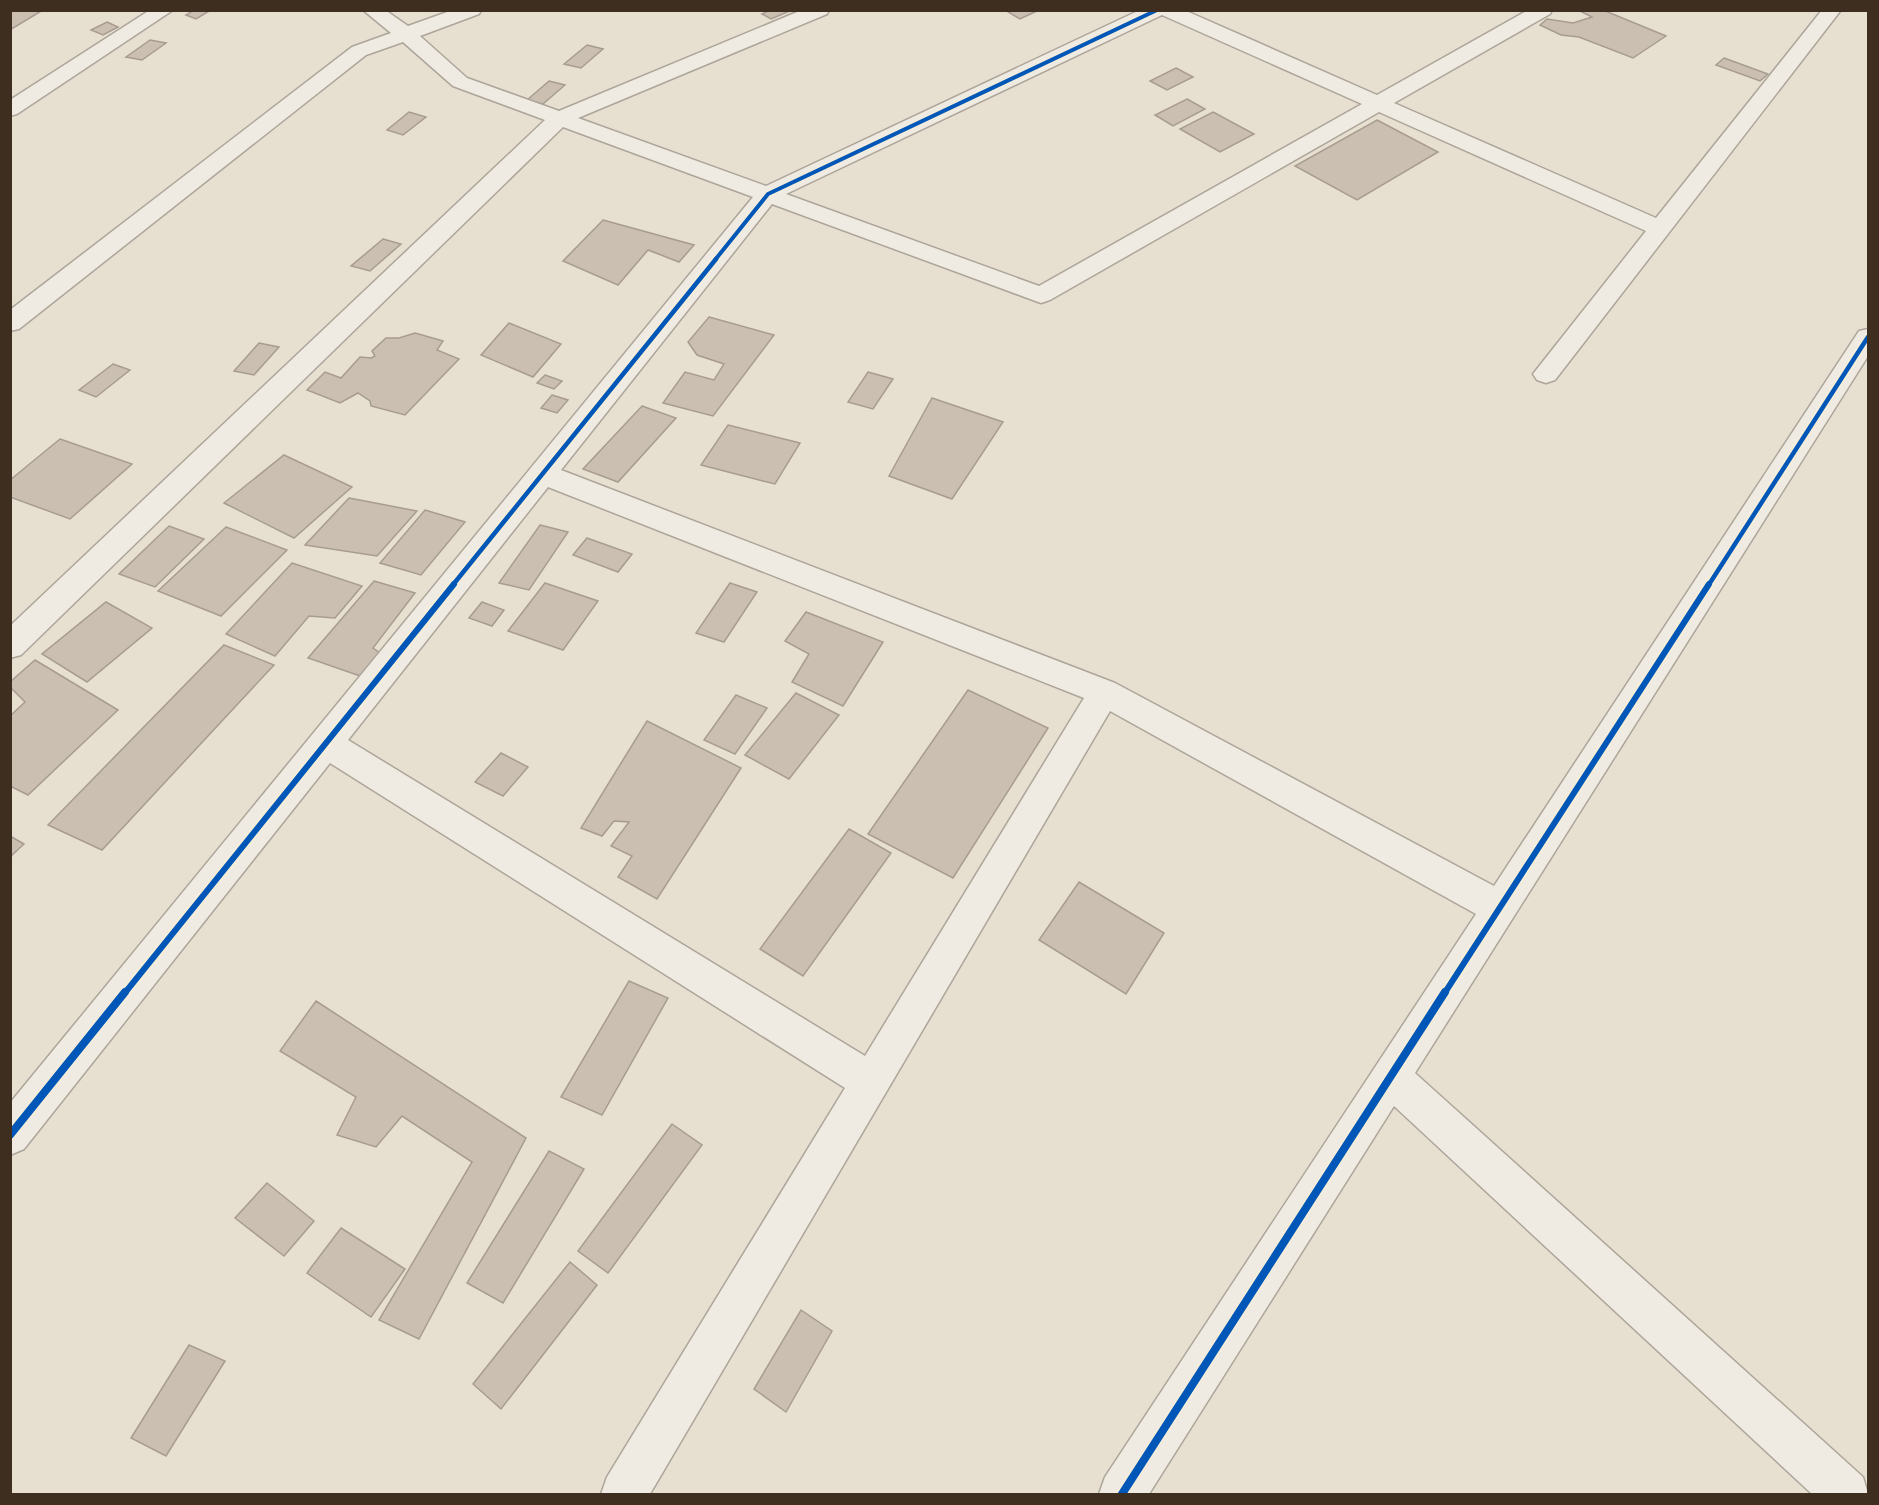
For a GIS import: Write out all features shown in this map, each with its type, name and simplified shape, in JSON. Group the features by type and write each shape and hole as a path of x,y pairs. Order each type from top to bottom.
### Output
{"street":[{"path":"10,110 164,10"},
{"path":"372,10 406,34 460,82 1041,294 1543,10"},
{"path":"10,323 359,51 472,10"},
{"path":"10,646 560,118 820,10"},
{"path":"10,1135 768,195 1157,10"},
{"path":"1167,10 1660,229"},
{"path":"1546,374 1832,10"},
{"path":"1122,1494 1869,337"},
{"path":"543,474 1104,692 1500,908"},
{"path":"624,1494 1104,692"},
{"path":"326,743 871,1082"},
{"path":"1391,1077 1846,1494"}],"building":[{"path":"10,10 43,10 10,30"},
{"path":"194,10 211,10 196,19 186,15"},
{"path":"770,10 792,10 771,19 762,14"},
{"path":"1005,10 1039,10 1020,19"},
{"path":"1578,10 1603,10 1666,36 1633,58 1579,37 1561,35 1540,25 1547,19 1573,23 1592,17"},
{"path":"107,22 118,27 103,35 91,30"},
{"path":"150,40 166,43 142,60 126,57"},
{"path":"587,45 603,49 581,68 564,64"},
{"path":"1724,58 1768,74 1760,81 1716,65"},
{"path":"1176,68 1193,77 1167,90 1150,81"},
{"path":"549,81 565,85 543,104 527,100"},
{"path":"1187,99 1205,109 1173,126 1155,115"},
{"path":"409,112 426,117 403,135 387,130"},
{"path":"1213,112 1254,134 1220,152 1180,129"},
{"path":"1377,120 1438,152 1357,200 1295,166"},
{"path":"603,220 694,245 679,262 648,250 618,285 563,261"},
{"path":"383,239 401,244 370,271 351,266"},
{"path":"709,317 774,335 713,416 663,403 685,372 714,380 724,364 697,355 688,342"},
{"path":"509,323 561,344 533,377 481,355"},
{"path":"415,333 443,341 437,350 459,359 405,415 371,406 370,401 358,393 340,403 307,390 325,372 341,378 360,357 375,356 372,351 386,338 399,338"},
{"path":"259,343 279,347 254,375 234,371"},
{"path":"113,364 130,370 96,397 79,390"},
{"path":"868,372 893,379 873,409 848,402"},
{"path":"545,375 562,381 554,389 537,383"},
{"path":"552,395 568,400 557,413 541,408"},
{"path":"932,398 1003,422 952,499 889,476"},
{"path":"642,406 676,418 618,482 583,469"},
{"path":"728,425 800,443 775,484 701,465"},
{"path":"60,439 132,464 70,519 10,497 10,480"},
{"path":"284,455 352,487 294,538 224,503"},
{"path":"349,498 417,511 377,556 305,545"},
{"path":"425,510 465,522 421,575 380,563"},
{"path":"540,525 568,532 529,590 499,583"},
{"path":"169,526 204,539 155,587 119,574"},
{"path":"226,527 287,550 221,616 158,591"},
{"path":"587,538 632,554 618,572 573,555"},
{"path":"292,563 362,586 335,618 309,616 275,656 226,634"},
{"path":"374,581 415,593 373,648 386,657 369,679 308,658"},
{"path":"545,583 598,601 563,650 508,631"},
{"path":"730,583 757,592 724,642 696,633"},
{"path":"106,602 152,628 87,682 42,654"},
{"path":"482,602 504,610 492,626 469,618"},
{"path":"806,612 883,642 843,706 792,682 809,654 785,641"},
{"path":"224,645 274,665 102,850 48,825"},
{"path":"35,660 118,710 28,795 10,786 10,716 25,702 10,687 10,682"},
{"path":"968,690 1048,728 953,878 868,834"},
{"path":"796,693 839,715 789,779 745,755"},
{"path":"736,695 767,708 735,754 704,740"},
{"path":"647,721 741,768 657,899 618,877 632,856 611,846 629,822 614,821 602,836 581,828"},
{"path":"501,753 528,767 503,796 475,782"},
{"path":"849,829 891,853 803,976 760,949"},
{"path":"10,836 24,844 10,857"},
{"path":"1079,882 1164,933 1126,994 1039,940"},
{"path":"629,981 668,998 602,1115 561,1097"},
{"path":"316,1001 526,1138 419,1339 379,1320 472,1162 402,1116 376,1147 337,1135 356,1097 280,1051"},
{"path":"672,1124 702,1145 608,1273 578,1251"},
{"path":"549,1151 584,1169 503,1303 467,1283"},
{"path":"267,1183 314,1221 284,1256 235,1218"},
{"path":"341,1228 405,1269 371,1317 307,1273"},
{"path":"570,1262 597,1285 501,1409 473,1384"},
{"path":"801,1310 832,1331 786,1412 754,1389"},
{"path":"189,1345 225,1361 166,1456 131,1438"}],"cycle path":[{"path":"10,1135 768,194 1157,10"},
{"path":"1122,1494 1868,337"}]}
